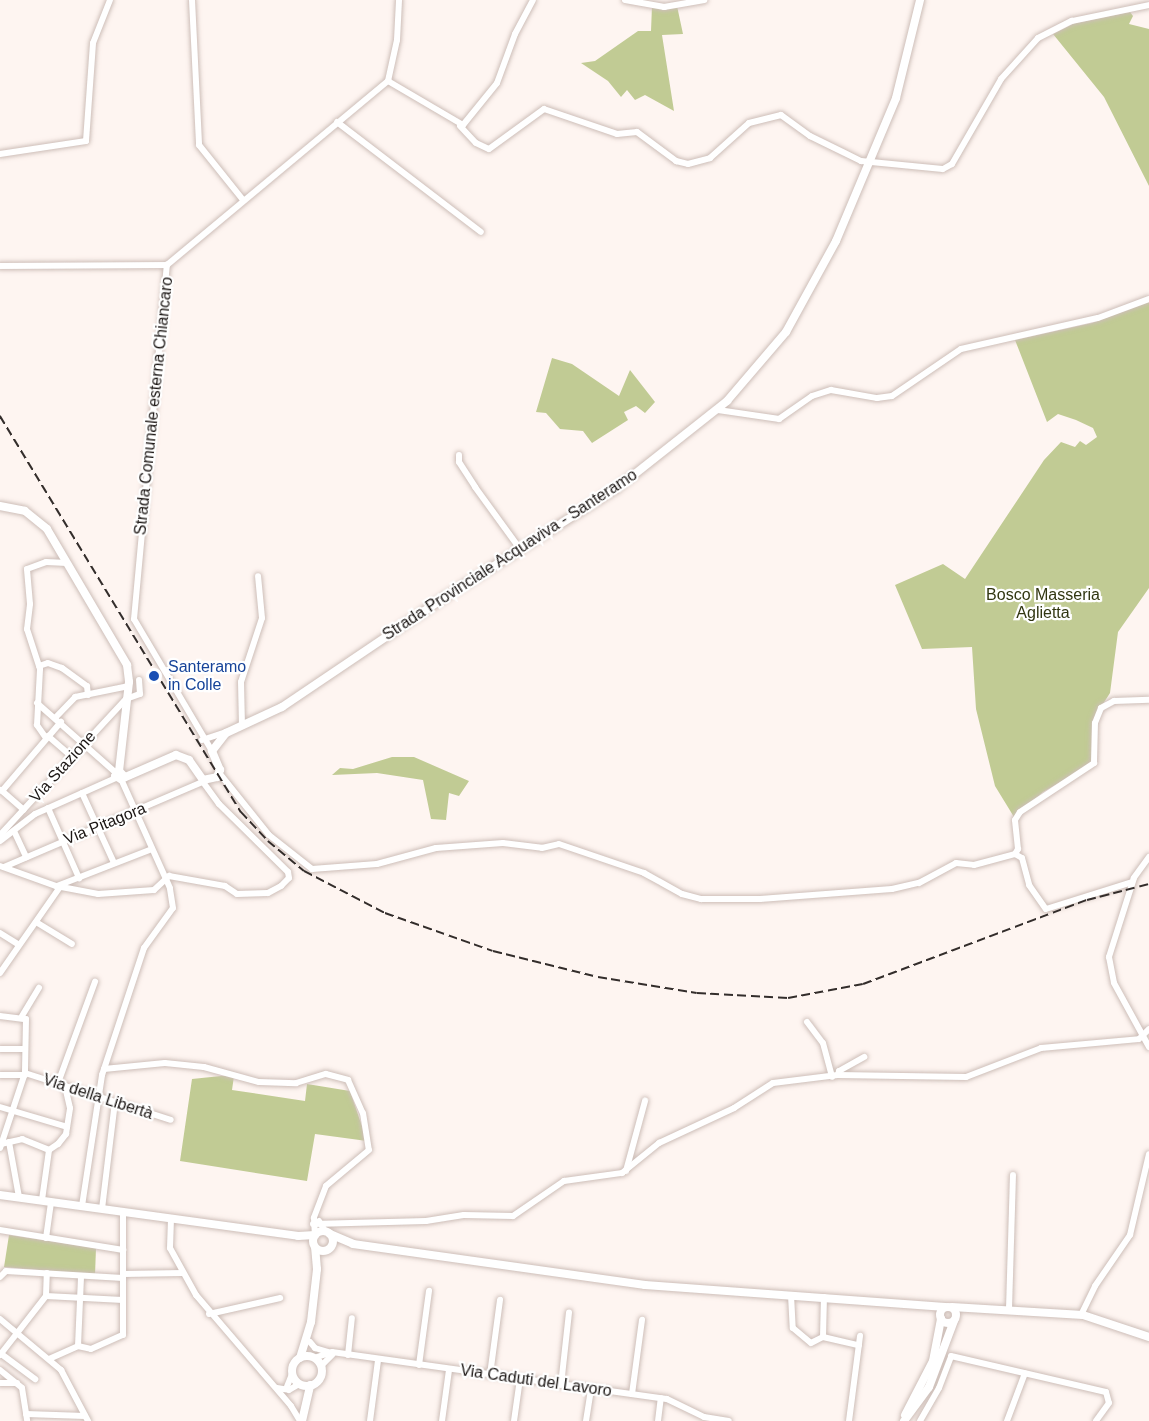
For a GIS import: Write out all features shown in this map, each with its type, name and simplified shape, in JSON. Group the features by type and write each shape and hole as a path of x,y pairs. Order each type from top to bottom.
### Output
{"main road":[{"name":"Strada Provinciale Acquaviva - Santeramo","path":"228,732 302,694 520,549 616,489 718,410 741,388 786,332 836,241 899,89 920,0"},
{"path":"0,506 21,509 42,523 127,665 129,686 119,775 180,755 204,782 220,774 212,751 228,732"},
{"path":"0,1195 171,1219 311,1230 327,1233 352,1244 645,1285 1081,1315 1149,1337"},
{"path":"301,1421 310,1386 321,1376 321,1366 313,1358 310,1342 317,1269 311,1230"},
{"path":"311,1230 315,1247"},
{"path":"317,1269 333,1241 327,1233"},
{"path":"315,1247 328,1249 352,1244"},
{"path":"899,1302 924,1306 947,1323 973,1309 1007,1309"},
{"path":"903,1421 933,1361 940,1336 940,1319 948,1307"},
{"path":"903,1421 929,1387 955,1320 948,1307"},
{"path":"303,1408 300,1384 292,1374 300,1358 311,1322"},
{"path":"300,1358 313,1358"},
{"path":"300,1384 310,1386"}],"street":[{"path":"0,154 86,141 93,43 111,0"},
{"path":"192,0 199,145 243,200"},
{"path":"399,0 397,40 388,81 460,126 476,143 489,149 544,109 617,134 637,132 676,161 688,164 710,158 749,123 781,115 810,136 867,162 922,169 950,167 1001,79 1032,43 1067,23 1149,5"},
{"path":"460,126 497,83 515,34 533,0"},
{"path":"625,0 664,7 704,0"},
{"name":"Strada Comunale esterna Chiancaro","path":"212,751 202,740 134,619 167,265 388,81"},
{"path":"337,122 481,232"},
{"path":"0,266 167,265"},
{"path":"718,410 779,419 812,396 831,390 877,398 892,396 961,349 1098,318 1149,298"},
{"path":"459,455 459,462 475,487 520,549"},
{"path":"68,563 46,562 27,569 30,604 27,629 40,667 37,725 47,737 72,757"},
{"path":"242,726 241,682 262,618 258,576"},
{"path":"40,667 48,663 62,668 87,686 88,694"},
{"name":"Via Stazione","path":"0,835 126,699 140,694 139,680"},
{"path":"24,810 1,790 47,737 75,697 129,686"},
{"path":"1015,854 1018,849 1015,820 1020,812 1094,763 1095,723 1101,708 1114,701 1149,700"},
{"path":"37,703 119,775 165,877 173,908 142,952 104,1069 97,1096 82,1206"},
{"path":"202,740 228,732"},
{"path":"220,774 269,835 312,869 376,864 436,848 503,843 536,848 559,844 645,873 695,898 760,899 892,889 919,883 956,863 974,865 1015,854 1022,858 1029,885 1043,908 1132,882"},
{"path":"0,841 48,808 119,775"},
{"path":"165,877 220,885 240,894 272,892 289,878 212,797 204,782"},
{"name":"Via Pitagora","path":"2,867 135,814 204,782"},
{"path":"82,793 114,863"},
{"path":"48,808 78,878"},
{"path":"14,831 27,856"},
{"path":"0,973 58,887 152,849"},
{"path":"1149,857 1132,882 1111,942 1109,965 1114,983 1149,1047"},
{"path":"2,867 58,887 98,894 146,891 156,888 165,877"},
{"path":"36,922 72,944"},
{"path":"0,933 19,945"},
{"path":"58,1083 95,982"},
{"path":"39,988 24,1017 25,1074 1,1141 22,1139 49,1150"},
{"path":"0,1016 24,1017"},
{"path":"807,1022 823,1043 835,1076"},
{"path":"104,1069 165,1063 204,1067 270,1083 296,1083 326,1074 348,1080 363,1113 369,1149 330,1180 315,1212 311,1230 426,1221 471,1214 513,1216 560,1182 626,1172 659,1143 739,1106 768,1084 835,1076 964,1078 1041,1048 1143,1036 1149,1029"},
{"path":"0,1049 26,1049"},
{"path":"835,1076 838,1071 864,1056"},
{"name":"Via della Libertà","path":"0,1075 25,1074 171,1120"},
{"path":"49,1150 63,1140 67,1126 70,1108 65,1086"},
{"path":"626,1172 645,1101"},
{"path":"102,1209 116,1102"},
{"path":"0,1107 67,1126"},
{"path":"9,1142 20,1197"},
{"path":"46,1238 49,1150"},
{"path":"1081,1315 1095,1286 1128,1238 1149,1154"},
{"path":"1007,1309 1013,1175"},
{"path":"1140,1193 1149,1196"},
{"path":"50,1359 78,1346 91,1349 123,1335 123,1212"},
{"path":"171,1219 170,1248 209,1314 274,1386 301,1421"},
{"path":"0,1230 123,1250"},
{"path":"0,1277 6,1270 81,1276 183,1273"},
{"path":"35,1379 0,1354 46,1296 46,1273"},
{"path":"78,1346 81,1276"},
{"path":"419,1365 429,1291"},
{"path":"791,1295 793,1328 807,1342 823,1337 858,1346"},
{"path":"46,1296 123,1300"},
{"path":"823,1337 824,1297"},
{"path":"209,1314 280,1298"},
{"path":"490,1375 500,1300"},
{"path":"561,1385 569,1312"},
{"path":"348,1355 352,1318"},
{"path":"0,1319 61,1370 86,1419"},
{"path":"632,1394 642,1320"},
{"path":"849,1421 860,1336"},
{"name":"Via Caduti del Lavoro","path":"310,1342 318,1350 340,1354 661,1398 708,1420 729,1421"},
{"path":"313,1358 332,1352"},
{"path":"321,1366 327,1356 340,1354"},
{"path":"920,1421 939,1388 951,1356 1106,1392 1109,1403 1096,1421"},
{"path":"370,1421 378,1360"},
{"path":"0,1370 18,1383 24,1391 27,1417 86,1419"},
{"path":"442,1421 449,1370"},
{"path":"1007,1421 1025,1373"},
{"path":"285,1389 292,1374"},
{"path":"514,1421 520,1379"},
{"path":"0,1383 18,1383"},
{"path":"274,1386 285,1389 300,1384"},
{"path":"586,1421 591,1389"},
{"path":"658,1421 661,1398"},
{"path":"79,1421 86,1419"}],"green space":[{"path":"652,6 677,6 683,34 662,35 674,111 645,95 635,100 627,90 621,97 608,81 581,63 595,61 638,31 651,31"},
{"path":"1130,12 1133,16 1129,24 1149,29 1149,186 1104,97 1053,34 1075,23"},
{"name":"Bosco Masseria Aglietta","path":"1149,301 1149,588 1118,632 1110,693 1094,718 1092,764 1043,792 1014,817 995,786 976,709 972,647 922,649 895,585 943,564 965,579 1044,460 1061,442 1075,447 1080,441 1086,445 1097,437 1093,428 1058,414 1047,422 1015,340 1092,323"},
{"path":"552,358 572,364 619,396 630,370 655,402 645,413 636,406 624,412 628,420 592,443 583,431 560,429 546,413 536,412"},
{"path":"392,757 414,757 469,781 459,796 449,793 446,820 431,819 423,780 377,773 332,775 340,768 353,769"},
{"path":"234,1076 232,1090 305,1101 307,1084 350,1091 367,1141 315,1134 307,1181 180,1161 192,1079"},
{"path":"9,1235 96,1248 95,1275 4,1267"}],"railway":[{"path":"0,416 241,812 268,841 304,871 385,913 493,951 598,977 697,993 788,998 863,984 1087,900 1149,884"}],"place":[{"name":"Santeramo in Colle","path":"154,676"}]}
